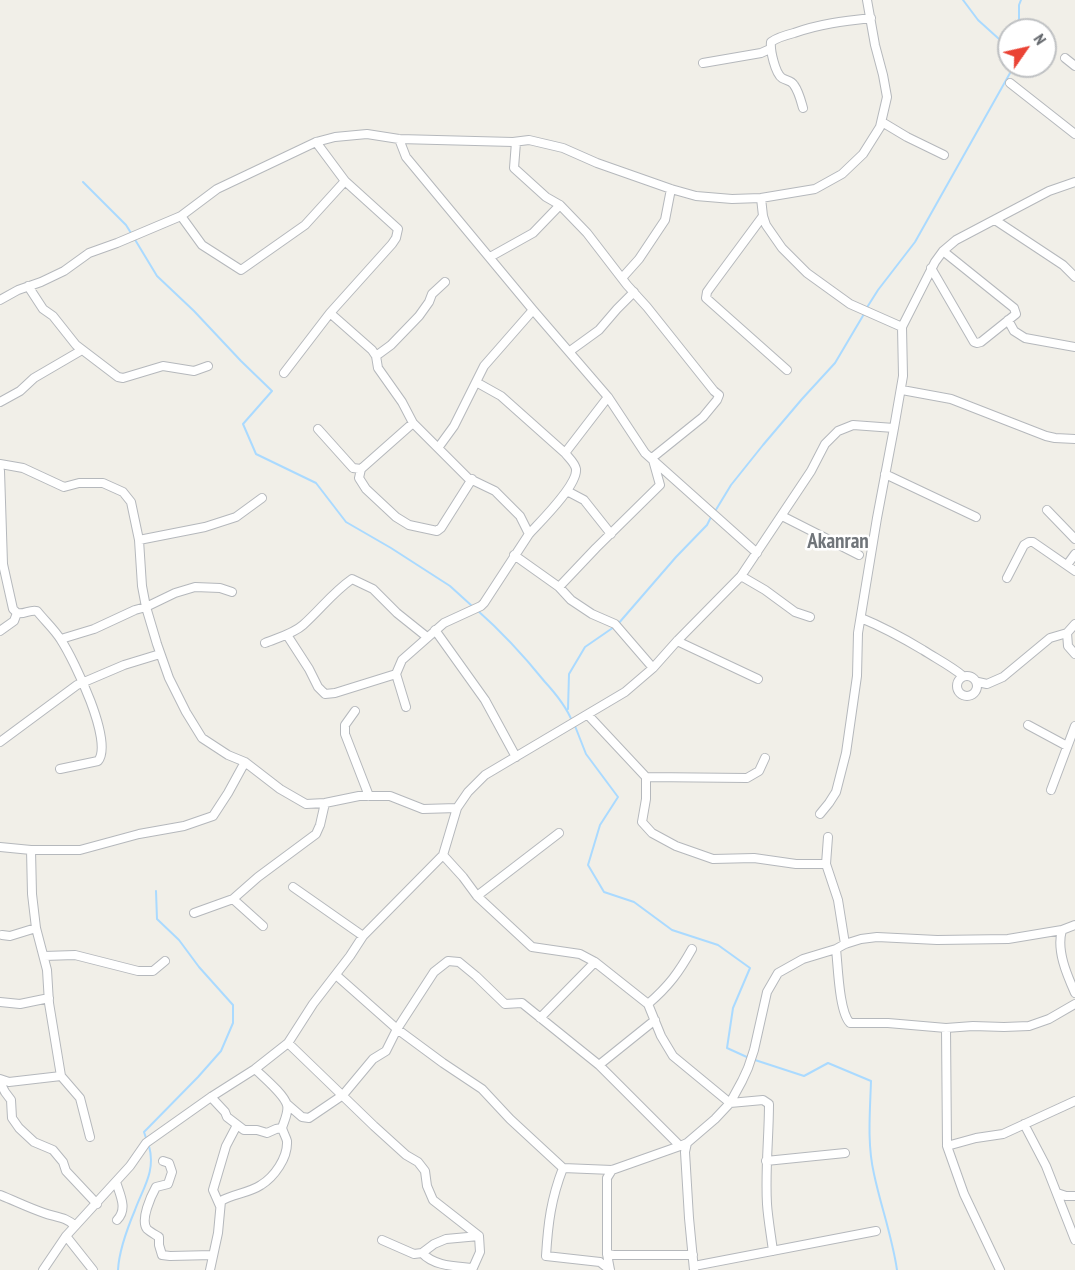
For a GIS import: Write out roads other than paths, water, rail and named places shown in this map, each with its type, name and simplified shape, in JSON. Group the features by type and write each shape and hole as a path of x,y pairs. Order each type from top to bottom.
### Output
{"street":[{"path":"0,300 64,271 89,253 181,216 217,189 316,142 335,137 367,134 399,140 516,142 529,140 563,148 597,163 696,196 732,199 761,198 815,189 842,174 863,154 882,122 887,97 874,45 867,0"},
{"path":"803,108 794,84 782,78 777,70 770,49 771,42 829,22 871,18"},
{"path":"703,63 770,49"},
{"path":"1065,58 1075,66"},
{"path":"1010,83 1075,134"},
{"path":"882,122 944,155"},
{"path":"399,140 406,157 608,397 645,453 757,553"},
{"path":"284,373 330,313 392,244 398,229 345,181 316,142"},
{"path":"516,142 514,168 546,197 560,205 587,234 714,392 719,394 703,417 652,458"},
{"path":"181,216 202,245 241,270 305,225 345,181"},
{"path":"820,814 836,792 846,753 856,676 858,633 902,390 902,327 932,268 943,251 956,240 1049,191 1075,182"},
{"path":"622,278 639,259 665,220 672,189"},
{"path":"761,198 766,225 782,248 807,273 850,304 902,327"},
{"path":"490,257 533,233 560,205"},
{"path":"763,216 707,292 706,298 787,370"},
{"path":"994,220 1063,265 1075,277"},
{"path":"932,268 974,342 981,342 1016,314 1014,308 943,251"},
{"path":"376,356 391,345 419,316 432,294 445,282"},
{"path":"28,286 43,309 53,316 76,345 118,377 163,366 194,371 208,366"},
{"path":"570,351 599,330 634,292"},
{"path":"438,448 454,426 484,366 533,310"},
{"path":"330,313 372,350 376,356 378,368 402,402 413,423 461,471 495,491 520,516 529,534"},
{"path":"1008,320 1014,331 1024,339 1075,347"},
{"path":"0,402 20,391 34,378 82,350"},
{"path":"406,707 396,674 402,660 444,623 484,603 514,555 529,534 567,491 576,474 576,466 566,453 501,396 476,382"},
{"path":"902,390 951,399 1046,436 1075,439"},
{"path":"566,453 608,397"},
{"path":"413,423 361,469 359,478 366,489 396,517 409,525 437,531 472,479"},
{"path":"43,1270 66,1236 130,1167 149,1141 255,1069 288,1043 313,1004 363,936 444,855 457,808 468,792 485,775 625,692 653,668 741,576 811,471 825,444 838,431 853,425 894,428"},
{"path":"318,429 353,468 361,469"},
{"path":"559,587 660,485 652,458"},
{"path":"0,464 23,468 64,487 79,483 103,483 123,492 131,502 140,540 142,586 146,608 169,678 202,738 228,755 245,762 280,789 306,804 325,803 359,796 390,796 423,809 457,808"},
{"path":"0,471 2,564 13,609 21,614 30,610 37,611 61,639 84,682 102,738 102,755 98,761 60,769"},
{"path":"885,474 976,517"},
{"path":"567,491 584,500 611,534"},
{"path":"140,540 205,527 236,517 262,498"},
{"path":"1047,510 1075,539"},
{"path":"782,516 859,555"},
{"path":"1007,578 1024,545 1029,542 1033,542 1075,570"},
{"path":"1066,564 1075,554"},
{"path":"514,555 559,587 571,600 592,614 615,624 653,668"},
{"path":"741,576 795,612 810,618"},
{"path":"265,643 302,627 338,589 352,579 373,589 397,613 427,637"},
{"path":"61,639 135,610 146,608 175,593 195,586 220,588 232,592"},
{"path":"0,631 14,621 17,613"},
{"path":"861,618 905,639 963,676"},
{"path":"978,682 987,684 1003,677 1050,638 1067,633 1075,624"},
{"path":"435,630 485,700 516,757"},
{"path":"1067,633 1068,646 1075,654"},
{"path":"287,635 318,687 325,694 396,674"},
{"path":"677,641 758,679"},
{"path":"0,742 77,685 124,665 160,654"},
{"path":"963,676 974,677 978,682 975,694 963,696 959,692 958,680 963,676"},
{"path":"355,711 345,725 345,734 369,796"},
{"path":"588,715 646,777 646,799 642,822 652,833 676,846 713,859 754,858 796,864 826,864"},
{"path":"1028,725 1067,746"},
{"path":"1051,790 1075,726"},
{"path":"646,777 747,778 759,771 765,758"},
{"path":"0,848 80,850 139,834 184,826 213,816 245,762"},
{"path":"194,913 233,899 258,877 316,834 325,803"},
{"path":"477,896 560,833"},
{"path":"828,837 829,848 826,864 838,900 845,944"},
{"path":"31,850 32,894 36,928 47,970 61,1077 80,1098 90,1137"},
{"path":"444,855 477,896 532,947 580,954 595,962 648,1004 673,1056 730,1102 763,1100 768,1104 767,1203 773,1251"},
{"path":"293,887 363,936"},
{"path":"233,899 263,926"},
{"path":"336,975 398,1029 482,1089 562,1168 612,1170 684,1145 715,1119 730,1102 750,1064 767,992 778,973 803,959 861,939 877,937 937,940 1008,939 1062,930 1075,925"},
{"path":"2,935 10,936 36,928"},
{"path":"1062,930 1060,949 1075,993"},
{"path":"648,1004 663,992 678,974 692,949"},
{"path":"836,949 843,1008 850,1023 888,1023 946,1028 1029,1026 1049,1019 1075,1004"},
{"path":"44,956 75,955 138,970 153,971 165,961"},
{"path":"255,1069 278,1091 287,1104 302,1117 309,1118 343,1095 373,1059 386,1051 434,972 448,961 459,962 505,1004 522,1004 599,1065 684,1145 694,1268 876,1231"},
{"path":"540,1018 595,962"},
{"path":"0,1002 20,1004 49,998"},
{"path":"599,1065 655,1020"},
{"path":"946,1028 947,1146 964,1194 1000,1270"},
{"path":"288,1043 374,1126 406,1155 418,1162 425,1171 427,1186 433,1200 479,1236 480,1252 472,1269 442,1264 428,1259 422,1253"},
{"path":"0,1080 9,1082 61,1077"},
{"path":"0,1080 11,1100 12,1118 19,1128 34,1142 54,1150 63,1162 66,1171 97,1204"},
{"path":"211,1097 227,1117 244,1130 267,1133 276,1128 282,1128"},
{"path":"947,1146 1003,1134 1075,1101"},
{"path":"210,1270 218,1233 221,1201 260,1186 271,1176 284,1157 287,1140 282,1128 287,1104"},
{"path":"1024,1124 1046,1166 1075,1240"},
{"path":"220,1206 213,1190 226,1146 237,1125"},
{"path":"766,1161 845,1154"},
{"path":"164,1161 169,1163 172,1172 168,1184 156,1187 149,1199 144,1221 147,1229 159,1237 162,1255 213,1255"},
{"path":"562,1168 548,1225 546,1256 600,1262 610,1270"},
{"path":"610,1270 607,1254 607,1178 612,1170"},
{"path":"116,1182 123,1207 122,1215 117,1220"},
{"path":"1057,1193 1075,1196"},
{"path":"0,1195 47,1215 63,1218 75,1226"},
{"path":"66,1236 93,1270"},
{"path":"382,1240 414,1254 422,1253 446,1239 479,1236"},
{"path":"607,1254 693,1255"}],"waterway":[{"path":"963,0 978,20 997,37"},
{"path":"1019,18 1021,0"},
{"path":"866,309 915,242 1007,78"},
{"path":"83,182 126,225 131,233"},
{"path":"134,238 157,276 272,391 243,424 256,454 316,483 346,522 450,586 472,606"},
{"path":"714,513 731,485 763,445 835,363 864,314"},
{"path":"618,624 707,525 711,517"},
{"path":"477,610 529,663 560,700 572,721"},
{"path":"568,709 569,674 585,647 614,627"},
{"path":"575,726 586,754 618,797 600,825 588,865 604,892 634,902 672,930 718,945 750,968 733,1008 727,1048 749,1058"},
{"path":"147,1141 144,1132 221,1051 233,1023 233,1005 199,967 179,940 157,919 156,891"},
{"path":"755,1060 804,1076 828,1063 871,1081 870,1151 897,1270"},
{"path":"118,1270 124,1240 150,1171 149,1146"}],"district":[{"name":"Akanran","path":"838,542"}]}
